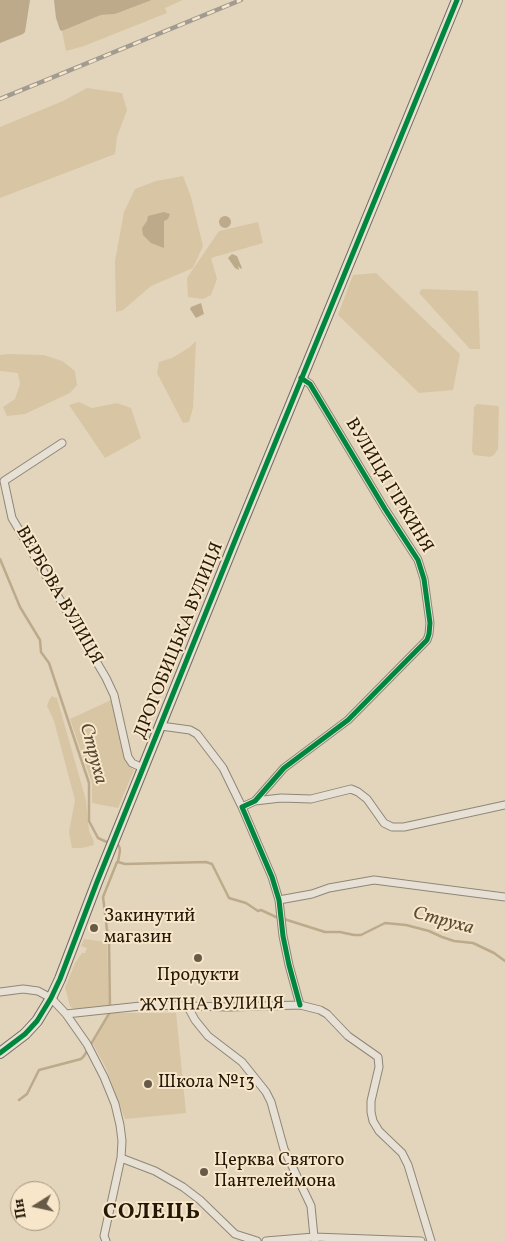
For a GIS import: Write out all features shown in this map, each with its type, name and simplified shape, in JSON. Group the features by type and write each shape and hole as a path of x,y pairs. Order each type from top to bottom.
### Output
{"street":[{"name":"ДРОГОБИЦЬКА ВУЛИЦЯ","path":"0,1053 25,1034 37,1021 60,979 110,849 162,726 301,378 457,0"},
{"name":"ВУЛИЦЯ ГІРКИНЯ","path":"242,808 255,801 284,768 348,720 427,640 429,634 430,623 424,579 418,560 384,509 310,384 301,378"},
{"name":"ВЕРБОВА ВУЛИЦЯ","path":"62,443 4,481 12,518 106,678 114,695 128,757 132,763 143,768"},
{"path":"162,726 190,730 197,734 223,768 272,877 279,900 287,955 300,1005"},
{"path":"255,801 281,798 310,799 351,789 367,799 384,823 392,827 404,827 505,805"},
{"path":"279,900 374,880 505,898"},
{"path":"0,992 23,989 38,991 51,998 66,1014 89,1046 115,1104 120,1125 121,1158 103,1239"},
{"name":"ЖУПНА ВУЛИЦЯ","path":"66,1014 150,1005 229,1007 300,1005 320,1010 327,1014 348,1036 378,1057 379,1066 371,1101 373,1121 379,1131 402,1153 408,1165 431,1241"},
{"path":"187,1005 195,1020 208,1036 242,1062 266,1092 284,1149 310,1206 314,1239"},
{"path":"121,1158 155,1171 171,1180 200,1200 235,1234 257,1241"},
{"path":"266,1241 314,1239 421,1241"}],"shaded area":[{"path":"0,0 30,0 25,32 0,43"},
{"path":"54,0 152,0 115,14 101,15 62,31 56,18"},
{"path":"152,0 183,0 165,8 167,13 84,46 66,51 62,31 101,15 115,14"},
{"path":"87,88 122,93 127,110 117,137 115,154 0,198 0,127 63,101"},
{"path":"183,176 191,197 203,246 193,268 151,286 123,310 116,312 115,261 124,212 135,189 156,181"},
{"path":"164,212 170,214 168,219 164,221 164,248 151,243 143,235 142,228 148,216"},
{"path":"223,216 227,216 231,222 227,228 223,228 219,224 219,220"},
{"path":"258,222 263,243 211,258 217,279 211,295 203,299 188,297 187,278 219,231"},
{"path":"232,254 237,256 241,269 238,266 239,270 235,268 228,258"},
{"path":"376,273 460,354 453,390 419,393 338,315 353,275"},
{"path":"422,289 478,291 480,349 470,349 419,293"},
{"path":"201,303 204,314 196,318 190,309"},
{"path":"196,341 193,408 189,422 183,423 157,373 159,362 172,358"},
{"path":"0,355 44,355 62,361 75,371 77,385 70,393 25,414 7,416 3,407 15,399 20,384 18,373 0,371"},
{"path":"79,402 92,408 117,403 131,408 141,438 105,458 69,405"},
{"path":"477,404 499,407 498,449 490,457 474,455 472,451 474,407"},
{"path":"52,696 57,698 86,800 89,831 94,845 82,848 72,848 69,832 75,800 54,721 47,706"},
{"path":"111,700 125,757 134,770 118,808 92,803 92,783 70,719"},
{"path":"84,939 107,942 109,1005 74,1009 70,1006 65,988 75,963 82,953 85,953 87,948 81,946"},
{"name":"Школа №13","path":"111,1013 176,1013 186,1113 125,1119 106,1068 93,1044"}],"waterway":[{"name":"Струха","path":"0,559 20,607 40,640 41,652 49,663 89,783 89,821 98,838 109,843"},
{"name":"Струха","path":"114,844 119,846 120,850 118,862 125,864 206,862 212,864 229,898 246,903 258,911 261,910 276,917"},
{"path":"108,938 103,897 117,862"},
{"name":"Струха","path":"284,919 325,932 340,932 354,935 361,935 385,923 406,925 429,931 454,941 473,943 494,953 505,961"},
{"path":"109,942 110,1008"},
{"path":"19,1100 27,1094 39,1070 81,1059 110,1012"}],"railway":[{"path":"0,99 241,0"}],"cycle path":[{"path":"0,1053 25,1034 37,1021 60,979 97,882 236,538 457,0"},
{"path":"300,1005 283,936 279,900 272,877 242,807 255,801 284,768 348,720 427,640 430,623 424,579 418,560 310,384 301,378"}],"place":[{"name":"Закинутий магазин","path":"94,928"},
{"name":"Продукти","path":"198,958"},
{"name":"Школа №13","path":"148,1084"},
{"name":"Церква Святого Пантелеймона","path":"204,1172"}],"district":[{"name":"СОЛЕЦЬ","path":"152,1214"}]}
